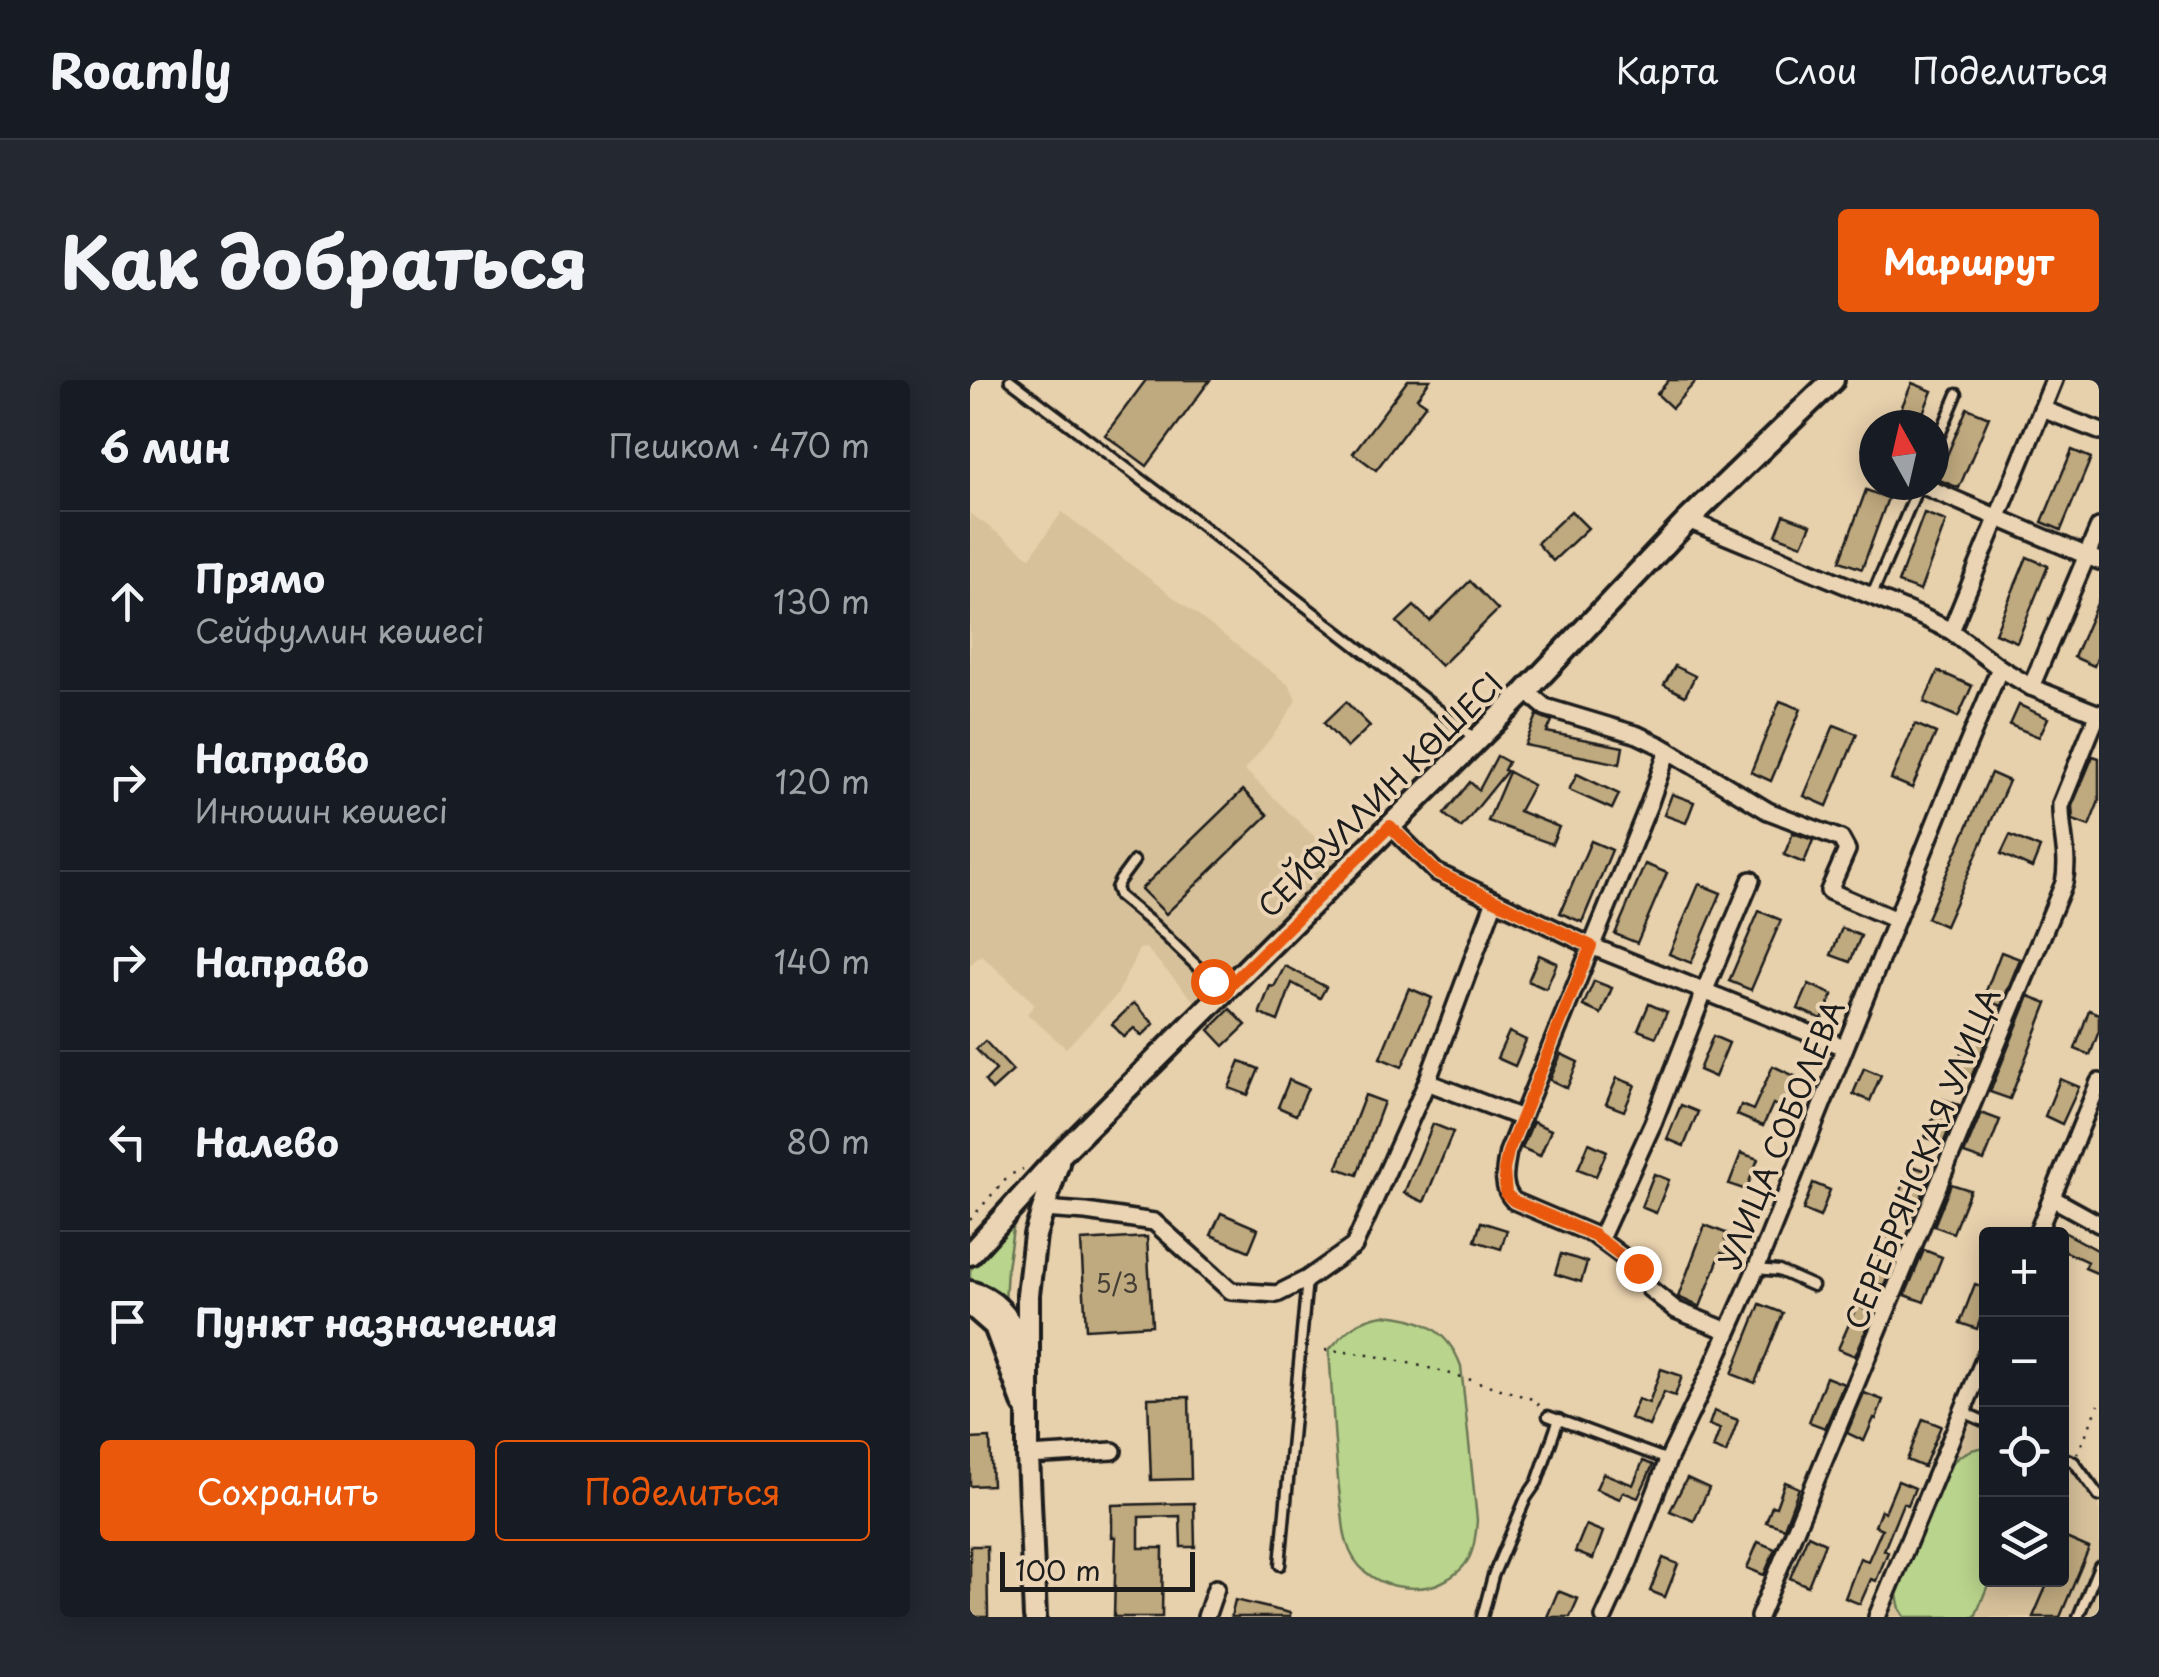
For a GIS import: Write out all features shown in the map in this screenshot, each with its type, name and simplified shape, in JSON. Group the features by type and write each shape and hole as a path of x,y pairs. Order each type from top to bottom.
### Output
{"main road":[{"name":"СЕЙФУЛЛИН КӨШЕСІ","path":"970,1254 1061,1154 1526,691 1688,520 1833,380"},
{"path":"1035,1617 1027,1415 1030,1262 1061,1154"},
{"path":"970,1292 994,1304 1012,1322 1029,1372"},
{"path":"970,1304 995,1326 1027,1415"}],"street":[{"path":"1951,631 2054,380"},
{"path":"2042,409 2099,432"},
{"path":"1949,497 2093,559"},
{"path":"1688,520 1951,631 2031,687 2098,714"},
{"path":"2031,687 2093,559 2099,527"},
{"name":"УЛИЦА СОБОЛЕВА","path":"1604,1617 1668,1460 1756,1269 2000,668"},
{"path":"1526,691 1545,708 1638,736 1768,811 1841,839 1847,850 1829,891 1896,920"},
{"name":"СЕРЕБРЯНСКАЯ УЛИЦА","path":"1759,1617 2064,883 2068,867 2061,804 2098,714"},
{"path":"1668,750 1508,1152 1504,1170 1506,1194 1600,1239 1638,1268 1650,1289 1676,1310 1728,1331"},
{"path":"1390,826 1436,872 1591,946 1844,1047"},
{"path":"1600,1239 1654,1123 1751,880"},
{"path":"1043,1209 1154,1222 1231,1291 1277,1294 1307,1280 1354,1246 1427,1082 1494,900"},
{"path":"1427,1082 1522,1118"},
{"path":"2040,1227 2099,1082"},
{"path":"2052,1198 2099,1224"},
{"path":"1877,1617 1979,1372"},
{"path":"1028,1456 1112,1451"},
{"path":"1206,1617 1216,1588"}],"lane":[{"path":"1010,380 1477,740"},
{"path":"1949,413 1957,394"},
{"path":"1872,595 1913,500"},
{"path":"1134,862 1116,888 1119,896 1224,991"},
{"path":"1756,1269 1779,1271 1813,1286"},
{"path":"1280,1566 1307,1280"},
{"path":"1963,1412 1979,1419"},
{"path":"1548,1416 1668,1460"},
{"path":"1482,1617 1493,1576 1526,1498 1537,1482 1559,1419"},
{"path":"2069,1460 2099,1496"},
{"path":"2078,1617 2099,1566"}],"path":[{"path":"970,1220 1008,1176 1033,1164"},
{"path":"1324,1350 1398,1360 1449,1373 1535,1400 1548,1416"},
{"path":"2074,1462 2099,1405"}],"shaded area":[{"path":"1062,512 1289,685 1296,700 1245,770 1347,868 1203,1011 1146,948 1139,949 1117,995 1066,1048 1027,1014 1035,1004 981,955 970,965 970,513 1030,557"},
{"path":"1965,1418 1979,1425 1979,1587 2069,1587 2069,1466 2099,1480 2099,1617 1883,1617"}],"green space":[{"path":"1014,1222 1005,1303 970,1282 970,1270"},
{"path":"1384,1315 1431,1328 1449,1343 1461,1366 1477,1520 1475,1540 1470,1557 1459,1571 1425,1587 1396,1586 1372,1577 1354,1559 1344,1529 1329,1350 1353,1327"},
{"path":"1979,1449 1979,1587 1987,1587 1975,1617 1905,1617 1895,1586 1943,1472"}],"building":[{"path":"1146,380 1210,380 1147,466 1105,435"},
{"path":"1408,380 1430,380 1417,398 1426,404 1376,470 1353,453"},
{"path":"1669,380 1697,380 1672,408 1657,394"},
{"path":"1912,383 1932,391 1924,410 1900,410"},
{"path":"1967,408 1989,417 1959,488 1949,484 1949,451"},
{"path":"2072,450 2091,458 2061,530 2042,522"},
{"path":"1862,500 1887,500 1862,569 1840,561"},
{"path":"1571,511 1588,528 1553,561 1537,543"},
{"path":"1924,513 1946,521 1920,591 1898,583"},
{"path":"1784,515 1811,525 1802,545 1776,535"},
{"path":"2027,557 2048,566 2017,642 1995,633"},
{"path":"1470,581 1498,610 1441,666 1397,622 1414,606 1430,621"},
{"path":"2099,599 2099,654 2094,666 2074,657"},
{"path":"1675,666 1695,676 1685,696 1664,685"},
{"path":"1938,671 1972,686 1958,717 1924,702"},
{"path":"1780,701 1801,709 1771,781 1751,772"},
{"path":"1346,702 1370,726 1347,748 1324,723"},
{"path":"2019,705 2048,718 2039,737 2010,725"},
{"path":"1537,715 1552,721 1547,732 1623,747 1620,764 1525,745"},
{"path":"1915,724 1936,733 1912,788 1891,779"},
{"path":"1834,725 1857,734 1827,806 1804,796"},
{"path":"1497,756 1508,762 1504,770 1507,771 1461,828 1444,814 1470,782 1479,790"},
{"path":"2093,756 2099,758 2099,801 2089,826 2073,820 2072,806"},
{"path":"1509,772 1533,785 1519,811 1559,827 1552,844 1488,821"},
{"path":"1991,773 2009,781 1945,926 1927,918"},
{"path":"1577,774 1619,794 1612,809 1569,790"},
{"path":"1243,790 1268,815 1166,914 1141,889"},
{"path":"1672,794 1694,802 1686,823 1664,815"},
{"path":"1793,833 1813,840 1804,863 1784,855"},
{"path":"2010,835 2040,848 2032,868 2001,854"},
{"path":"1591,841 1612,850 1582,922 1560,913"},
{"path":"1645,864 1667,873 1637,943 1615,934"},
{"path":"1699,884 1721,893 1691,963 1669,954"},
{"path":"1759,911 1781,920 1751,990 1729,981"},
{"path":"1842,928 1861,936 1850,962 1831,955"},
{"path":"2001,952 2020,959 2001,1006 1983,999"},
{"path":"1539,955 1557,963 1546,989 1528,981"},
{"path":"1285,966 1326,987 1320,998 1292,983 1278,1021 1260,1012 1270,986 1274,987"},
{"path":"1594,981 1612,988 1601,1014 1583,1006"},
{"path":"1809,984 1833,995 1822,1019 1798,1009"},
{"path":"1409,988 1432,998 1402,1067 1380,1058"},
{"path":"2029,996 2047,1003 2010,1099 1990,1092"},
{"path":"1134,1003 1154,1024 1142,1036 1134,1028 1124,1037 1112,1024"},
{"path":"1649,1004 1667,1012 1656,1037 1638,1030"},
{"path":"1230,1009 1246,1025 1224,1046 1209,1030"},
{"path":"2089,1010 2099,1014 2099,1031 2090,1055 2075,1049"},
{"path":"1971,1029 1989,1035 1970,1080 1952,1074"},
{"path":"1509,1032 1526,1040 1515,1066 1497,1058"},
{"path":"1713,1036 1729,1043 1715,1077 1699,1070"},
{"path":"985,1041 1013,1071 992,1090 985,1081 996,1070 976,1049"},
{"path":"1561,1054 1578,1062 1567,1088 1550,1080"},
{"path":"1240,1061 1259,1069 1248,1095 1229,1088"},
{"path":"1773,1066 1797,1077 1783,1109 1773,1104 1763,1126 1737,1115 1741,1105 1753,1110"},
{"path":"1864,1068 1881,1075 1870,1101 1853,1094"},
{"path":"1617,1078 1635,1085 1624,1111 1606,1104"},
{"path":"2060,1079 2079,1087 2062,1124 2045,1116"},
{"path":"1289,1080 1308,1088 1296,1115 1278,1107"},
{"path":"1365,1095 1384,1102 1357,1175 1337,1168"},
{"path":"1942,1099 1959,1105 1943,1144 1925,1137"},
{"path":"1681,1105 1698,1112 1684,1146 1667,1139"},
{"path":"1981,1113 2000,1120 1984,1161 1964,1154"},
{"path":"1533,1122 1551,1130 1540,1156 1522,1148"},
{"path":"1433,1124 1453,1132 1424,1202 1404,1193"},
{"path":"1589,1143 1607,1151 1596,1176 1578,1169"},
{"path":"1741,1153 1758,1159 1746,1190 1729,1184"},
{"path":"1911,1166 1931,1172 1914,1215 1894,1208"},
{"path":"1654,1174 1669,1180 1656,1213 1641,1207"},
{"path":"1813,1183 1830,1190 1820,1217 1803,1210"},
{"path":"1951,1184 1970,1190 1953,1233 1934,1226"},
{"path":"1221,1213 1258,1229 1249,1251 1211,1235"},
{"path":"1481,1222 1507,1230 1501,1249 1475,1241"},
{"path":"1705,1225 1728,1234 1725,1240 1735,1244 1730,1256 1721,1253 1700,1307 1678,1297"},
{"path":"1884,1235 1903,1242 1884,1286 1866,1280"},
{"path":"2069,1235 2099,1251 2099,1274 2085,1268 2088,1262 2069,1253"},
{"path":"1147,1237 1152,1325 1086,1329 1081,1241"},
{"path":"1924,1250 1942,1257 1924,1302 1905,1295"},
{"path":"1561,1254 1587,1262 1581,1282 1555,1274"},
{"path":"1975,1284 1979,1285 1977,1329 1960,1323"},
{"path":"1760,1304 1783,1313 1755,1383 1732,1374"},
{"path":"1857,1306 1874,1312 1855,1356 1838,1349"},
{"path":"1661,1369 1682,1376 1675,1396 1664,1392 1649,1426 1630,1418 1638,1399 1649,1403"},
{"path":"1826,1377 1844,1384 1825,1428 1809,1422"},
{"path":"1864,1393 1883,1400 1864,1441 1847,1433"},
{"path":"1189,1397 1191,1479 1151,1480 1148,1398"},
{"path":"1714,1411 1738,1420 1726,1453 1713,1448 1720,1429 1709,1425"},
{"path":"1923,1419 1941,1426 1924,1467 1907,1460"},
{"path":"990,1438 992,1485 970,1486 970,1439"},
{"path":"1643,1461 1653,1465 1638,1498 1623,1492 1620,1499 1596,1489 1603,1473 1633,1485"},
{"path":"1687,1478 1709,1488 1694,1521 1670,1511"},
{"path":"1898,1481 1915,1488 1908,1505 1903,1503 1876,1581 1871,1579 1860,1604 1845,1598 1860,1558 1868,1561 1882,1529 1875,1526 1881,1510 1885,1512"},
{"path":"1785,1482 1799,1488 1784,1528 1766,1522"},
{"path":"1194,1503 1195,1547 1181,1547 1180,1516 1139,1517 1139,1548 1163,1548 1162,1617 1114,1617 1116,1537 1112,1537 1112,1505"},
{"path":"1586,1525 1603,1532 1593,1559 1575,1552"},
{"path":"1808,1535 1825,1543 1808,1586 1790,1578"},
{"path":"2069,1539 2089,1548 2060,1617 2033,1617 2046,1587 2069,1587"},
{"path":"1758,1542 1775,1549 1764,1575 1747,1568"},
{"path":"970,1546 987,1546 988,1617 970,1617"},
{"path":"1663,1558 1678,1564 1665,1597 1650,1591"},
{"path":"1558,1591 1578,1599 1570,1617 1547,1617"},
{"path":"1235,1600 1290,1613 1290,1617 1231,1617"}],"route":[{"path":"1213,981 1224,991 1390,826 1436,872 1591,946 1508,1152 1504,1170 1506,1194 1594,1235 1638,1268"}]}
